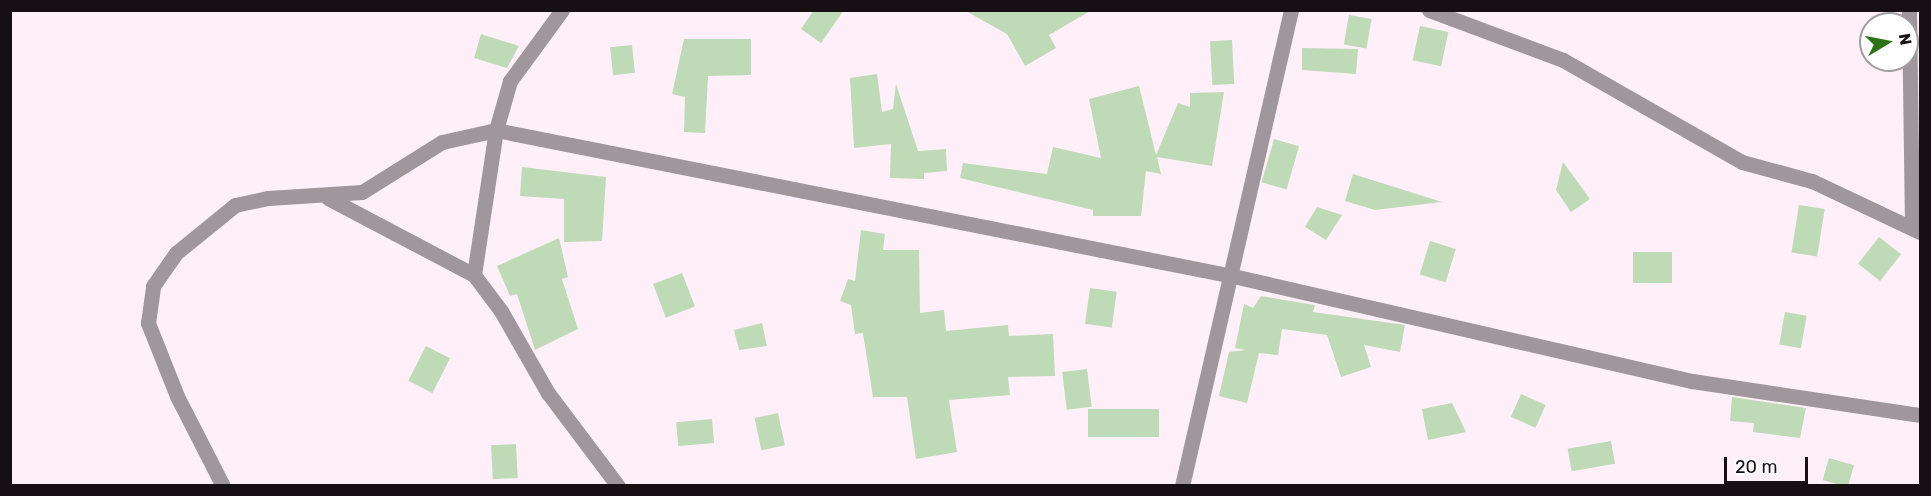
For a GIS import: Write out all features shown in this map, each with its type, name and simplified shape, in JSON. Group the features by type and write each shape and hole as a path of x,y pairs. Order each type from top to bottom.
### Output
{"street":[{"path":"474,275 496,130 510,81 562,10"},
{"path":"1182,486 1233,276 1291,10"},
{"path":"1429,10 1563,60 1742,162 1812,181 1916,229 1909,10"},
{"path":"223,486 177,396 148,323 153,286 176,253 235,205 268,198 327,198 385,182 442,142 496,130 1233,276 1692,381 1920,415"},
{"path":"327,198 474,275 501,311 548,393 618,486"}],"building":[{"path":"814,10 844,10 821,43 801,29"},
{"path":"964,10 1092,10 1049,35 1056,48 1025,66 1007,34"},
{"path":"1349,15 1372,19 1366,49 1344,45"},
{"path":"1420,26 1448,32 1441,66 1413,60"},
{"path":"481,34 519,46 507,68 474,58"},
{"path":"684,39 751,39 751,75 708,76 705,133 684,132 685,97 672,94"},
{"path":"1232,40 1234,84 1212,85 1210,41"},
{"path":"632,45 635,73 613,75 610,47"},
{"path":"1302,48 1358,49 1356,74 1302,70"},
{"path":"877,74 882,112 893,109 896,84 918,151 946,149 947,171 924,173 924,179 890,178 891,144 854,148 850,78"},
{"path":"1139,86 1156,155 1178,103 1190,107 1190,93 1224,92 1212,166 1157,157 1161,174 1146,171 1141,216 1093,216 1093,210 960,178 963,163 1047,174 1053,147 1101,158 1089,99"},
{"path":"1274,139 1299,146 1287,189 1262,182"},
{"path":"1563,162 1590,199 1571,212 1556,190"},
{"path":"522,167 606,177 602,241 564,242 564,199 520,196"},
{"path":"1353,174 1442,202 1375,210 1345,201"},
{"path":"1799,205 1825,209 1817,256 1791,252"},
{"path":"1317,207 1342,215 1326,240 1305,227"},
{"path":"861,230 885,234 883,250 919,250 920,313 944,310 946,331 1008,325 1009,336 1053,334 1055,376 1008,377 1010,395 949,400 957,452 916,459 907,397 873,397 863,333 855,334 851,305 840,301 848,279 855,281"},
{"path":"1879,237 1901,254 1880,281 1858,264"},
{"path":"559,238 568,277 562,279 578,329 535,350 517,294 510,296 497,266"},
{"path":"1430,241 1456,249 1446,282 1420,274"},
{"path":"1633,252 1672,252 1672,283 1633,283"},
{"path":"682,273 695,307 666,318 653,284"},
{"path":"1090,288 1117,292 1112,327 1085,324"},
{"path":"1261,296 1315,305 1313,312 1405,325 1400,352 1364,345 1371,367 1341,377 1327,335 1282,329 1278,355 1259,353 1247,403 1219,396 1229,352 1246,350 1235,348 1244,304 1253,308"},
{"path":"1785,312 1807,316 1801,348 1779,344"},
{"path":"762,323 767,346 739,350 734,330"},
{"path":"426,346 450,358 432,393 408,381"},
{"path":"1087,369 1092,407 1067,410 1062,372"},
{"path":"1521,394 1546,405 1535,428 1511,417"},
{"path":"1732,397 1806,408 1800,438 1753,432 1754,423 1730,421"},
{"path":"1452,403 1466,432 1428,440 1422,409"},
{"path":"1088,409 1159,409 1159,437 1088,437"},
{"path":"778,413 785,445 761,450 755,418"},
{"path":"712,419 714,443 678,446 676,422"},
{"path":"1611,441 1615,464 1572,471 1568,449"},
{"path":"516,444 518,478 493,479 491,445"},
{"path":"1829,458 1854,465 1848,486 1823,480"}]}
